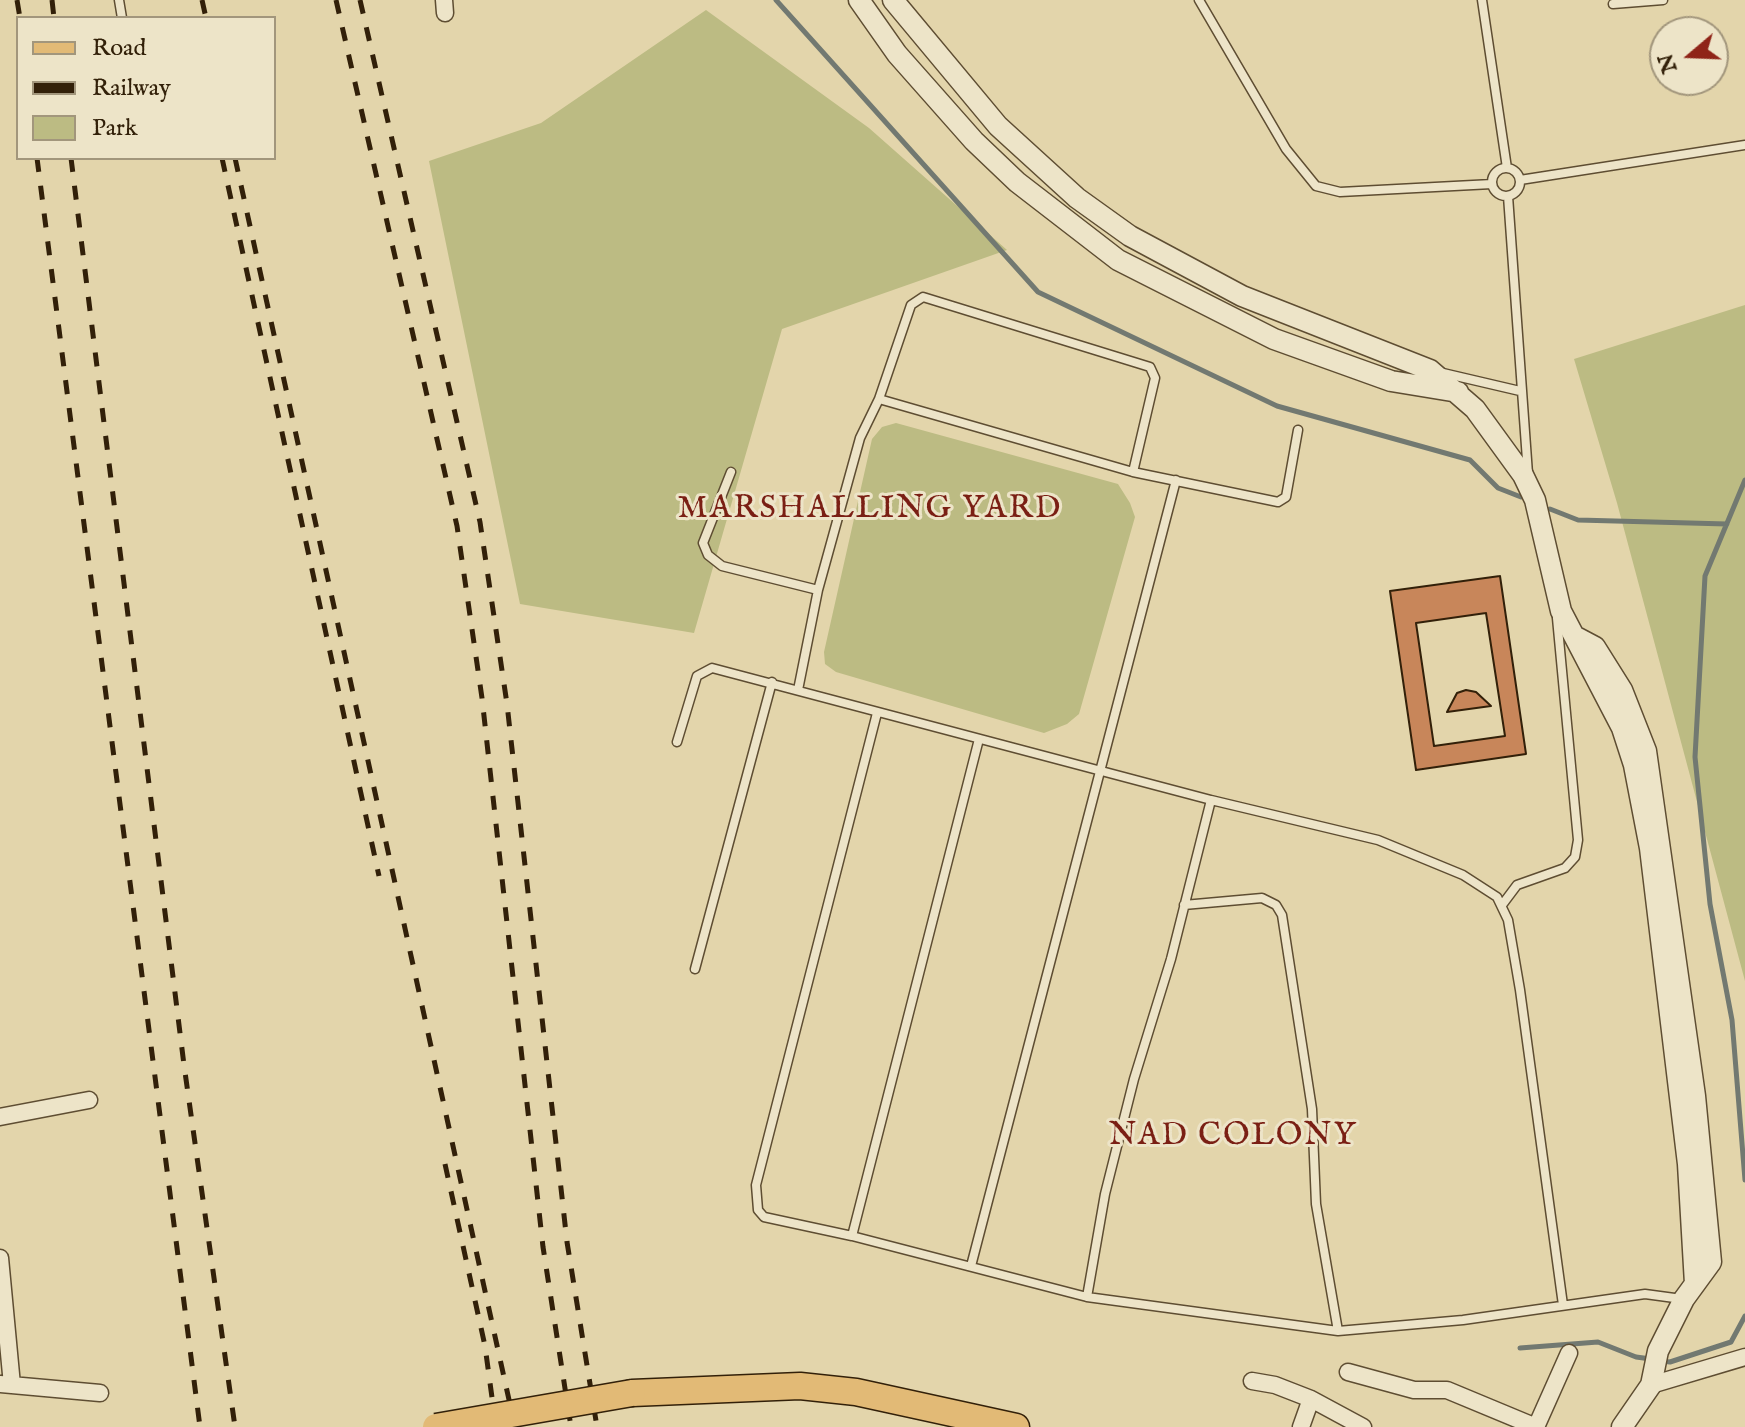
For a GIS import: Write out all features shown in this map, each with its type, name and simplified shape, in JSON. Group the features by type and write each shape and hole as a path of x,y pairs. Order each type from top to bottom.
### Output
{"main road":[{"path":"434,1427 632,1393 800,1386 856,1392 1016,1427"}],"street":[{"path":"859,0 897,54 974,141 1017,182 1118,260 1149,279 1303,350 1391,381 1458,392"},
{"path":"893,0 998,126 1077,198 1130,236 1242,296 1430,370 1458,392 1489,425 1529,487 1535,500 1556,595 1578,638 1595,647 1622,690 1646,751 1673,924 1705,1178 1711,1262 1689,1292 1655,1369 1622,1427"},
{"path":"0,1117 89,1100"},
{"path":"0,1258 6,1384 100,1393"},
{"path":"1348,1372 1414,1390 1447,1390 1536,1427 1569,1353"},
{"path":"1655,1369 1745,1357"},
{"path":"1252,1381 1275,1385 1311,1399 1363,1427"},
{"path":"1301,1427 1311,1399"}],"lane":[{"path":"1199,0 1286,149 1316,186 1340,192 1492,184"},
{"path":"1482,0 1507,168"},
{"path":"1613,4 1663,0"},
{"path":"1520,180 1745,145"},
{"path":"1507,168 1514,170 1520,180 1518,191 1508,196 1498,194 1492,184 1494,174 1507,168"},
{"path":"1508,196 1529,487"},
{"path":"798,690 818,590 860,438 879,399 911,305 923,297 1150,367 1155,378 1133,472"},
{"path":"1430,370 1520,391"},
{"path":"879,399 1133,472 1253,499 1284,501 1298,430"},
{"path":"731,472 703,543 708,555 722,566 818,590"},
{"path":"971,1266 1176,480"},
{"path":"1502,905 1517,885 1565,868 1575,857 1578,840 1568,768 1556,595"},
{"path":"677,742 697,676 704,670 727,670 877,713 1378,840 1486,887 1502,905 1508,920 1563,1305"},
{"path":"695,969 772,682"},
{"path":"877,713 809,970 754,1200 764,1217 852,1236 1087,1297 1338,1331 1463,1320 1645,1294 1689,1292"},
{"path":"852,1236 979,739"},
{"path":"1087,1297 1105,1194 1211,800"},
{"path":"1184,905 1262,898 1276,905 1282,915 1312,1109 1316,1204 1338,1331"}],"green space":[{"path":"706,10 869,128 1007,250 782,329 694,633 520,604 429,161 541,123"},
{"path":"1745,305 1745,981 1617,503 1574,359"},
{"path":"896,423 1118,484 1130,503 1135,517 1079,714 1067,724 1044,733 836,672 825,664 824,652 872,439 882,427"}],"building":[{"path":"1500,576 1526,754 1416,770 1390,591","holes":["1486,613 1505,736 1434,746 1416,623"]},
{"path":"1466,690 1476,692 1491,706 1447,712 1457,693"}],"waterway":[{"path":"776,0 1038,292 1277,406 1470,460 1498,488 1521,497"},
{"path":"1745,480 1705,576 1695,757 1710,904 1732,1020 1745,1180"},
{"path":"1550,509 1578,520 1727,524"},
{"path":"1661,1361 1670,1362 1731,1342 1745,1316"},
{"path":"1520,1348 1598,1342 1636,1357 1651,1359"}],"railway":[{"path":"17,0 20,16"},
{"path":"52,0 54,16"},
{"path":"202,0 206,16"},
{"path":"336,0 457,526 482,698 543,1247 571,1427"},
{"path":"360,0 480,522 507,704 567,1242 597,1427"},
{"path":"37,160 200,1427"},
{"path":"71,160 184,1065 235,1427"},
{"path":"222,160 379,876"},
{"path":"235,160 515,1427"},
{"path":"445,1164 485,1346 496,1427"}],"district":[{"name":"MARSHALLING YARD","path":"870,510"},
{"name":"NAD COLONY","path":"1233,1137"}]}
